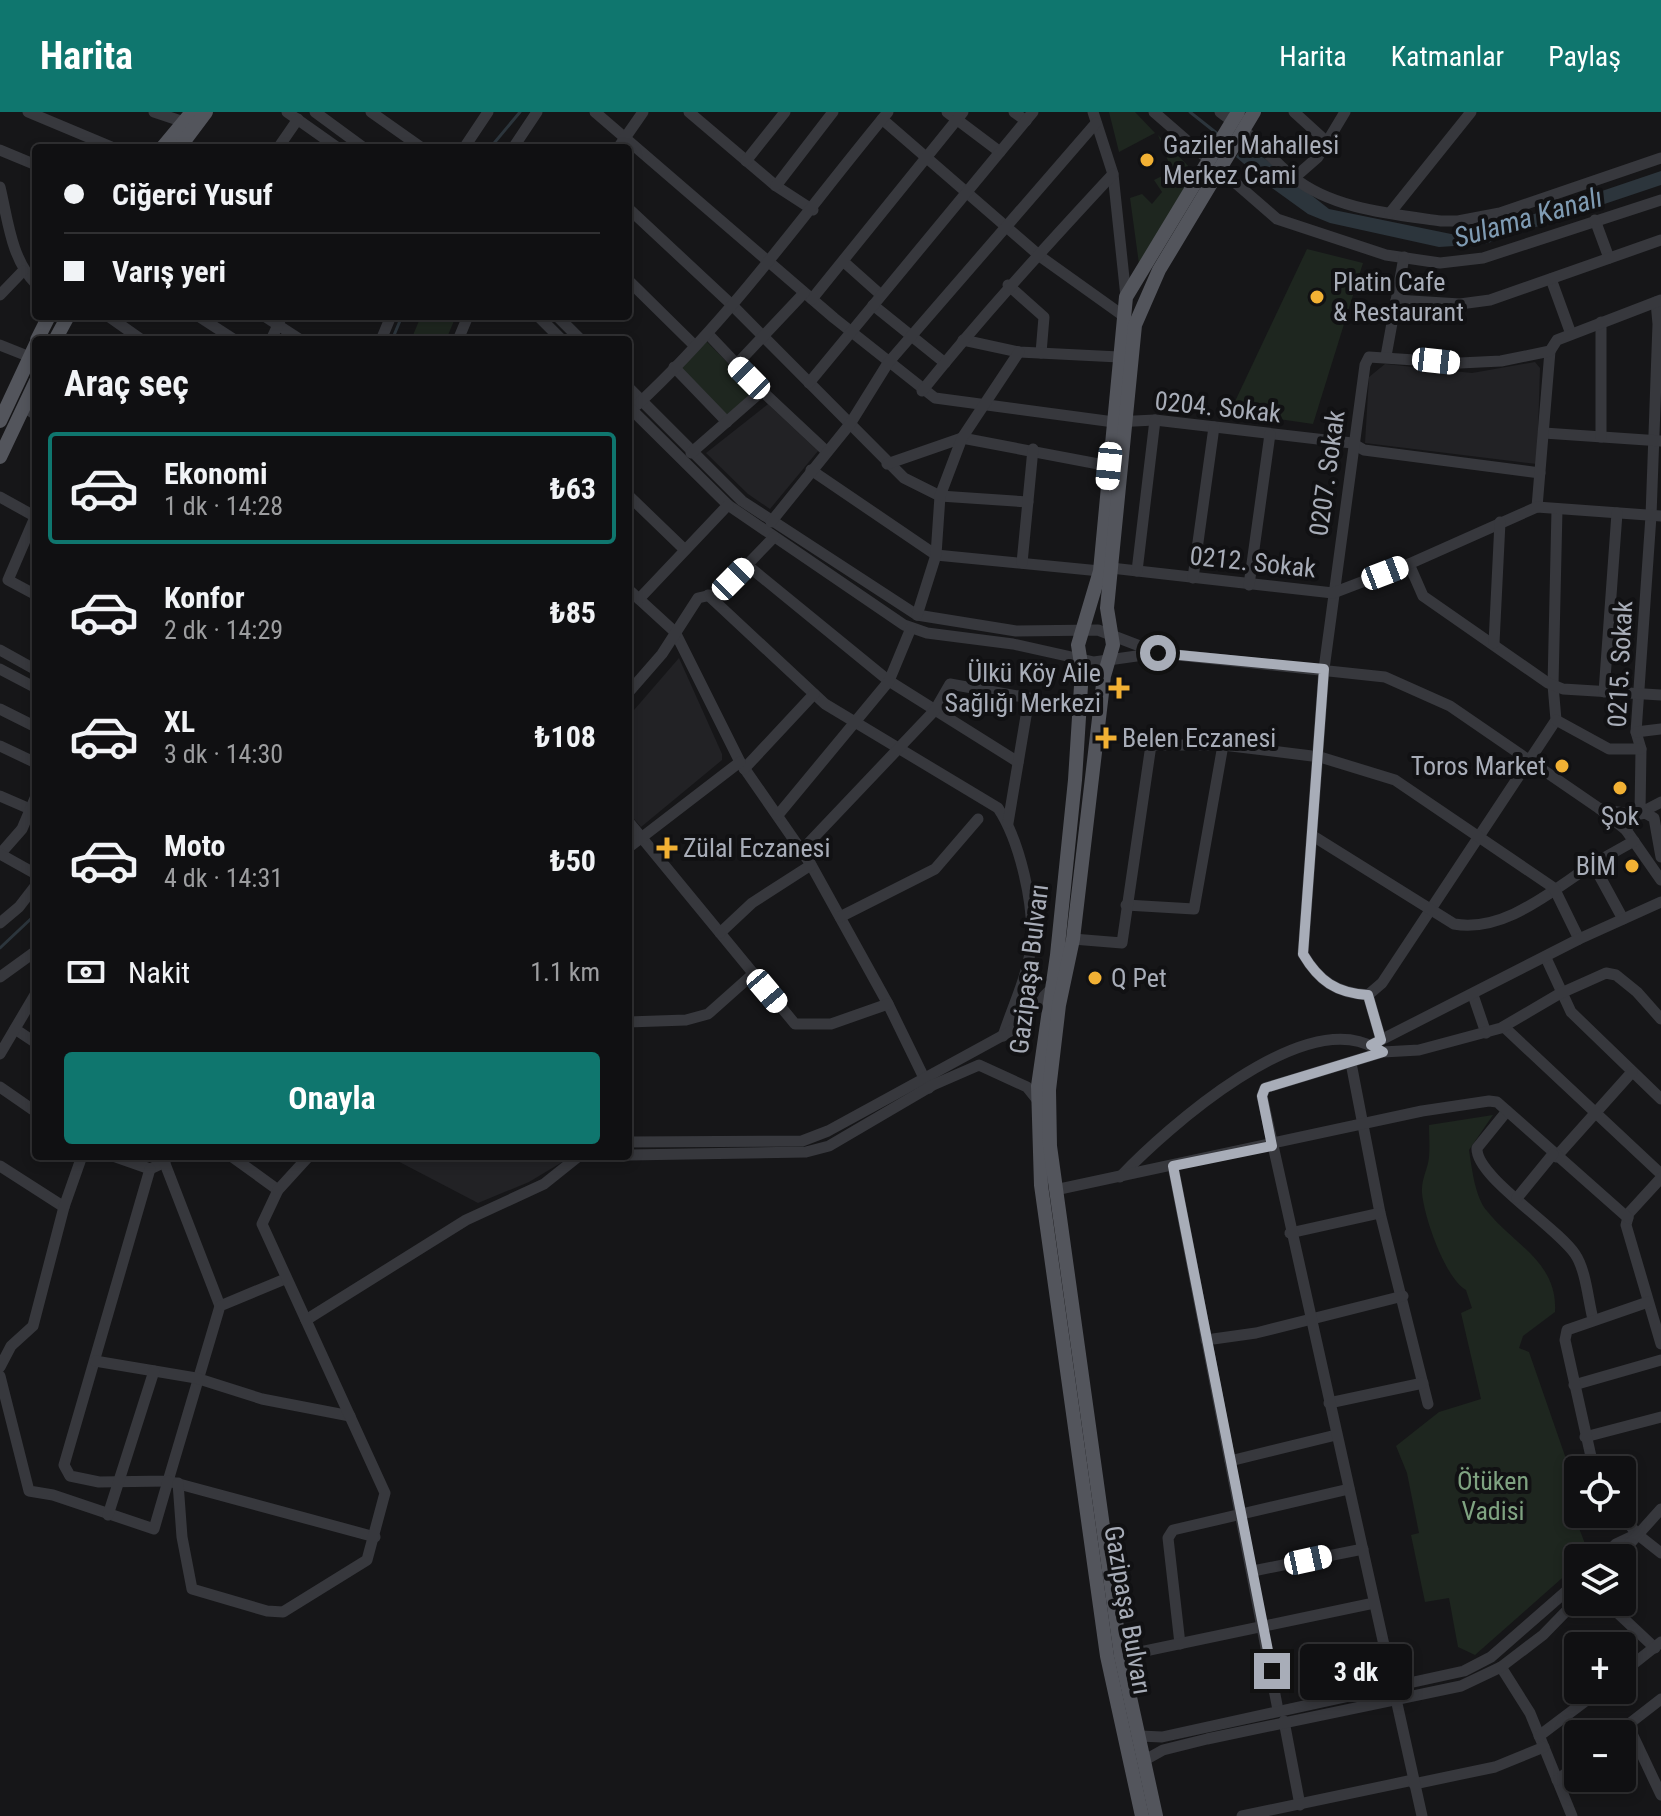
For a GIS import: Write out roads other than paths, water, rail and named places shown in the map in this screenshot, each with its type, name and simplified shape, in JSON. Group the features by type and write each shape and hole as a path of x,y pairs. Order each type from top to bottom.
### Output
{"main road":[{"path":"183,144 206,112"},
{"path":"1218,159 1233,124 1254,112"},
{"path":"165,144 188,117"},
{"name":"Gazipaşa Bulvarı","path":"1156,1816 1121,1656 1055,1190 1049,1090 1059,1005 1073,939 1106,662 1113,645 1105,569 1109,466 1121,422 1119,357 1126,297 1218,159"},
{"name":"Gazipaşa Bulvarı","path":"1142,1816 1105,1641 1041,1185 1039,1102 1073,795 1082,632 1105,569 1135,325 1144,299 1218,159"},
{"path":"0,421 4,401 32,352"},
{"path":"0,457 30,411"}],"street":[{"path":"28,112 104,144"},
{"path":"154,112 188,117"},
{"path":"315,112 359,144"},
{"path":"371,112 416,144"},
{"path":"467,144 488,112"},
{"path":"516,144 537,112"},
{"path":"595,112 922,391 1008,285 1041,257 1113,174"},
{"path":"621,144 643,112"},
{"path":"689,112 776,186 813,210"},
{"path":"776,186 833,112"},
{"path":"947,112 960,116 1000,152"},
{"path":"809,383 1030,117 1014,112"},
{"path":"1154,112 1218,159 1277,219 1404,257 1440,263 1483,258 1661,200"},
{"path":"1294,112 1327,142"},
{"path":"1294,178 1318,157 1345,112"},
{"path":"1390,213 1471,112"},
{"path":"746,161 779,114"},
{"path":"280,144 293,116 332,144"},
{"path":"632,407 642,401 708,334 813,210 885,116 927,160 1041,257 1125,317"},
{"path":"736,365 844,262 960,116"},
{"path":"1094,118 1113,174 1126,297"},
{"path":"771,522 825,450 850,424 888,363 1094,118"},
{"path":"1233,124 1294,178 1335,200 1390,213 1458,221 1500,213 1661,158"},
{"path":"0,150 32,163"},
{"path":"0,187 4,218 23,271 32,280"},
{"path":"632,212 732,305 904,478 940,496 1028,502"},
{"path":"1595,220 1609,258"},
{"path":"1396,300 1460,304 1490,300 1661,240"},
{"path":"1404,257 1386,356 1460,363 1501,361 1550,351"},
{"path":"844,262 881,295"},
{"path":"0,295 23,271"},
{"path":"1551,279 1571,334"},
{"path":"632,284 695,346"},
{"path":"1008,285 1044,317 1041,353"},
{"path":"1537,507 1550,351 1557,340 1658,301"},
{"name":"0215. Sokak","path":"1637,814 1641,749 1636,732 1638,694 1656,516 1658,301"},
{"path":"873,305 945,363"},
{"path":"114,320 136,336"},
{"path":"204,320 229,336"},
{"path":"541,320 553,336"},
{"path":"561,320 577,336"},
{"path":"280,321 297,336"},
{"path":"1601,322 1601,437"},
{"path":"708,334 762,391 825,450"},
{"path":"963,340 1019,352 1119,357"},
{"path":"0,345 32,347"},
{"path":"917,615 936,555 940,496 962,438 1019,352"},
{"name":"0207. Sokak","path":"1368,995 1344,993 1333,987 1315,974 1303,954 1320,757 1324,669 1352,443 1365,365 1369,357 1386,356"},
{"path":"674,367 727,422"},
{"path":"632,391 742,501 917,615 1016,631 1098,630 1158,653"},
{"path":"691,453 762,391"},
{"name":"0204. Sokak","path":"922,391 935,398 1121,422 1155,420 1352,443 1364,450 1540,473"},
{"path":"632,412 728,505 888,616 911,628 1106,662 1158,653 1385,677 1450,706 1600,809 1626,830 1661,880"},
{"path":"1137,571 1155,420"},
{"path":"1193,578 1214,427"},
{"path":"1544,433 1657,441"},
{"path":"1249,585 1270,434"},
{"path":"887,464 962,438 1033,449 1109,466"},
{"path":"1022,563 1033,449"},
{"path":"811,470 936,555"},
{"path":"0,497 32,514"},
{"path":"632,499 685,550"},
{"path":"639,599 728,505"},
{"name":"0212. Sokak","path":"936,555 1137,571 1333,593 1409,564 1537,507 1656,516"},
{"path":"1378,1046 1368,995 1382,983 1432,911 1556,720 1553,685 1557,509"},
{"path":"1604,692 1617,513"},
{"path":"1494,643 1500,522"},
{"path":"32,524 6,575 32,592"},
{"path":"632,688 662,654 698,598 720,593 774,537"},
{"path":"1409,564 1423,596 1553,685 1661,695"},
{"path":"747,565 889,681 1018,762"},
{"path":"632,593 675,632 742,766 811,865 888,1004 926,1083"},
{"path":"708,595 814,694 855,723 998,808 1008,823 1021,864 1031,948 1003,1036"},
{"path":"778,815 889,681 911,628"},
{"path":"0,650 32,668"},
{"path":"0,669 32,686"},
{"path":"802,850 935,710 950,684 1029,698 1008,823"},
{"path":"632,845 742,766 814,694"},
{"path":"0,709 32,725"},
{"path":"1556,720 1609,749 1641,749"},
{"path":"1636,732 1661,729"},
{"path":"1073,939 1122,943 1151,745 1223,745 1320,757 1395,780 1554,888 1579,939"},
{"path":"1126,905 1194,909 1223,745"},
{"path":"0,746 32,761"},
{"path":"0,796 30,809"},
{"path":"1626,830 1637,814 1661,802"},
{"path":"32,805 22,829 0,854 32,877"},
{"path":"1600,809 1654,818 1660,830 1661,857"},
{"path":"840,917 935,869 978,819"},
{"path":"632,826 795,1024 831,1024 888,1004"},
{"path":"1313,836 1454,924 1475,928 1533,905 1554,888 1635,842 1649,844 1660,830"},
{"path":"1593,864 1623,919"},
{"path":"720,933 760,896 811,865"},
{"path":"3,915 32,882"},
{"path":"1422,1816 1262,1096 1265,1088 1351,1063 1579,939 1661,902"},
{"path":"0,977 32,954"},
{"path":"1546,958 1559,994 1571,1012 1661,1099"},
{"path":"1120,1177 1201,1102 1248,1071 1305,1047 1348,1039 1419,1050 1504,1027 1559,994 1606,973 1616,975 1661,1019"},
{"path":"632,1021 686,1020 708,1014 753,974"},
{"path":"632,1155 806,1152 829,1146 1003,1036 1033,1012 1050,990"},
{"path":"1473,995 1486,1033"},
{"path":"0,1054 32,1000"},
{"path":"1504,1027 1661,1176 1628,1218 1626,1225 1661,1344"},
{"path":"15,1029 32,1040"},
{"path":"1351,1063 1380,1213 1428,1404"},
{"path":"632,1142 802,1141 926,1083 979,1065 1027,1087 1039,1102"},
{"path":"1517,1198 1632,1072"},
{"path":"0,1087 32,1109"},
{"path":"1055,1190 1489,1101 1507,1111 1554,1156 1628,1218"},
{"path":"1507,1111 1477,1148 1480,1166 1563,1239 1578,1257 1593,1319"},
{"path":"0,1367 11,1346 33,1326 64,1207 81,1160"},
{"path":"124,1160 150,1169"},
{"path":"163,1160 150,1169 65,1470 70,1476 117,1483 173,1482 375,1537"},
{"path":"0,1376 29,1491 53,1495 154,1529 173,1482 196,1378 220,1306 164,1160"},
{"path":"237,1160 278,1190"},
{"path":"173,1482 192,1589 267,1611 291,1609 367,1560 385,1493 262,1224 278,1190 305,1160"},
{"path":"306,1320 466,1220 544,1184 574,1160"},
{"path":"0,1166 64,1207"},
{"path":"1173,1166 1278,1710"},
{"path":"1290,1233 1380,1213"},
{"path":"220,1306 285,1279"},
{"path":"1206,1340 1312,1319 1403,1296"},
{"path":"1590,1456 1565,1340 1567,1330 1648,1302"},
{"path":"1574,1385 1661,1360"},
{"path":"95,1361 196,1378 262,1399 350,1416"},
{"path":"108,1515 154,1371"},
{"path":"1329,1403 1423,1383"},
{"path":"1585,1437 1661,1417"},
{"path":"1230,1461 1336,1435"},
{"path":"1180,1644 1168,1538 1173,1530 1349,1489"},
{"path":"1629,1544 1661,1509"},
{"path":"1632,1528 1661,1553"},
{"path":"1616,1544 1637,1534"},
{"path":"1253,1571 1363,1549"},
{"path":"1140,1736 1162,1737 1464,1671 1491,1657 1564,1593"},
{"path":"1121,1656 1374,1603"},
{"path":"1145,1760 1163,1750 1284,1721 1461,1686 1501,1667 1543,1635 1564,1613"},
{"path":"1623,1616 1658,1645 1636,1662"},
{"path":"1501,1667 1541,1742 1572,1816"},
{"path":"1634,1720 1661,1699"},
{"path":"1242,1816 1495,1767 1541,1742 1584,1704"},
{"path":"1284,1721 1300,1805"},
{"path":"1636,1742 1661,1795"},
{"path":"1557,1780 1564,1775"}],"water":[{"path":"1245,143 1329,209 1456,235 1534,214 1661,171 1661,185 1485,244 1439,247 1330,223 1308,214 1236,157"}],"waterway":[{"path":"493,144 520,112"},
{"name":"Sulama Kanalı","path":"1190,112 1219,135"},
{"path":"394,336 400,320"},
{"path":"0,948 32,918"}],"place":[{"name":"Gaziler Mahallesi Merkez Cami","path":"1147,160"},
{"name":"Platin Cafe & Restaurant","path":"1317,297"},
{"name":"Ülkü Köy Aile Sağlığı Merkezi","path":"1119,688"},
{"name":"Belen Eczanesi","path":"1106,738"},
{"name":"Toros Market","path":"1562,766"},
{"name":"Şok","path":"1620,788"},
{"name":"Zülal Eczanesi","path":"667,848"},
{"name":"BİM","path":"1632,866"},
{"name":"Q Pet","path":"1095,978"}],"park label":[{"name":"Ötüken Vadisi","path":"1493,1496"}]}
